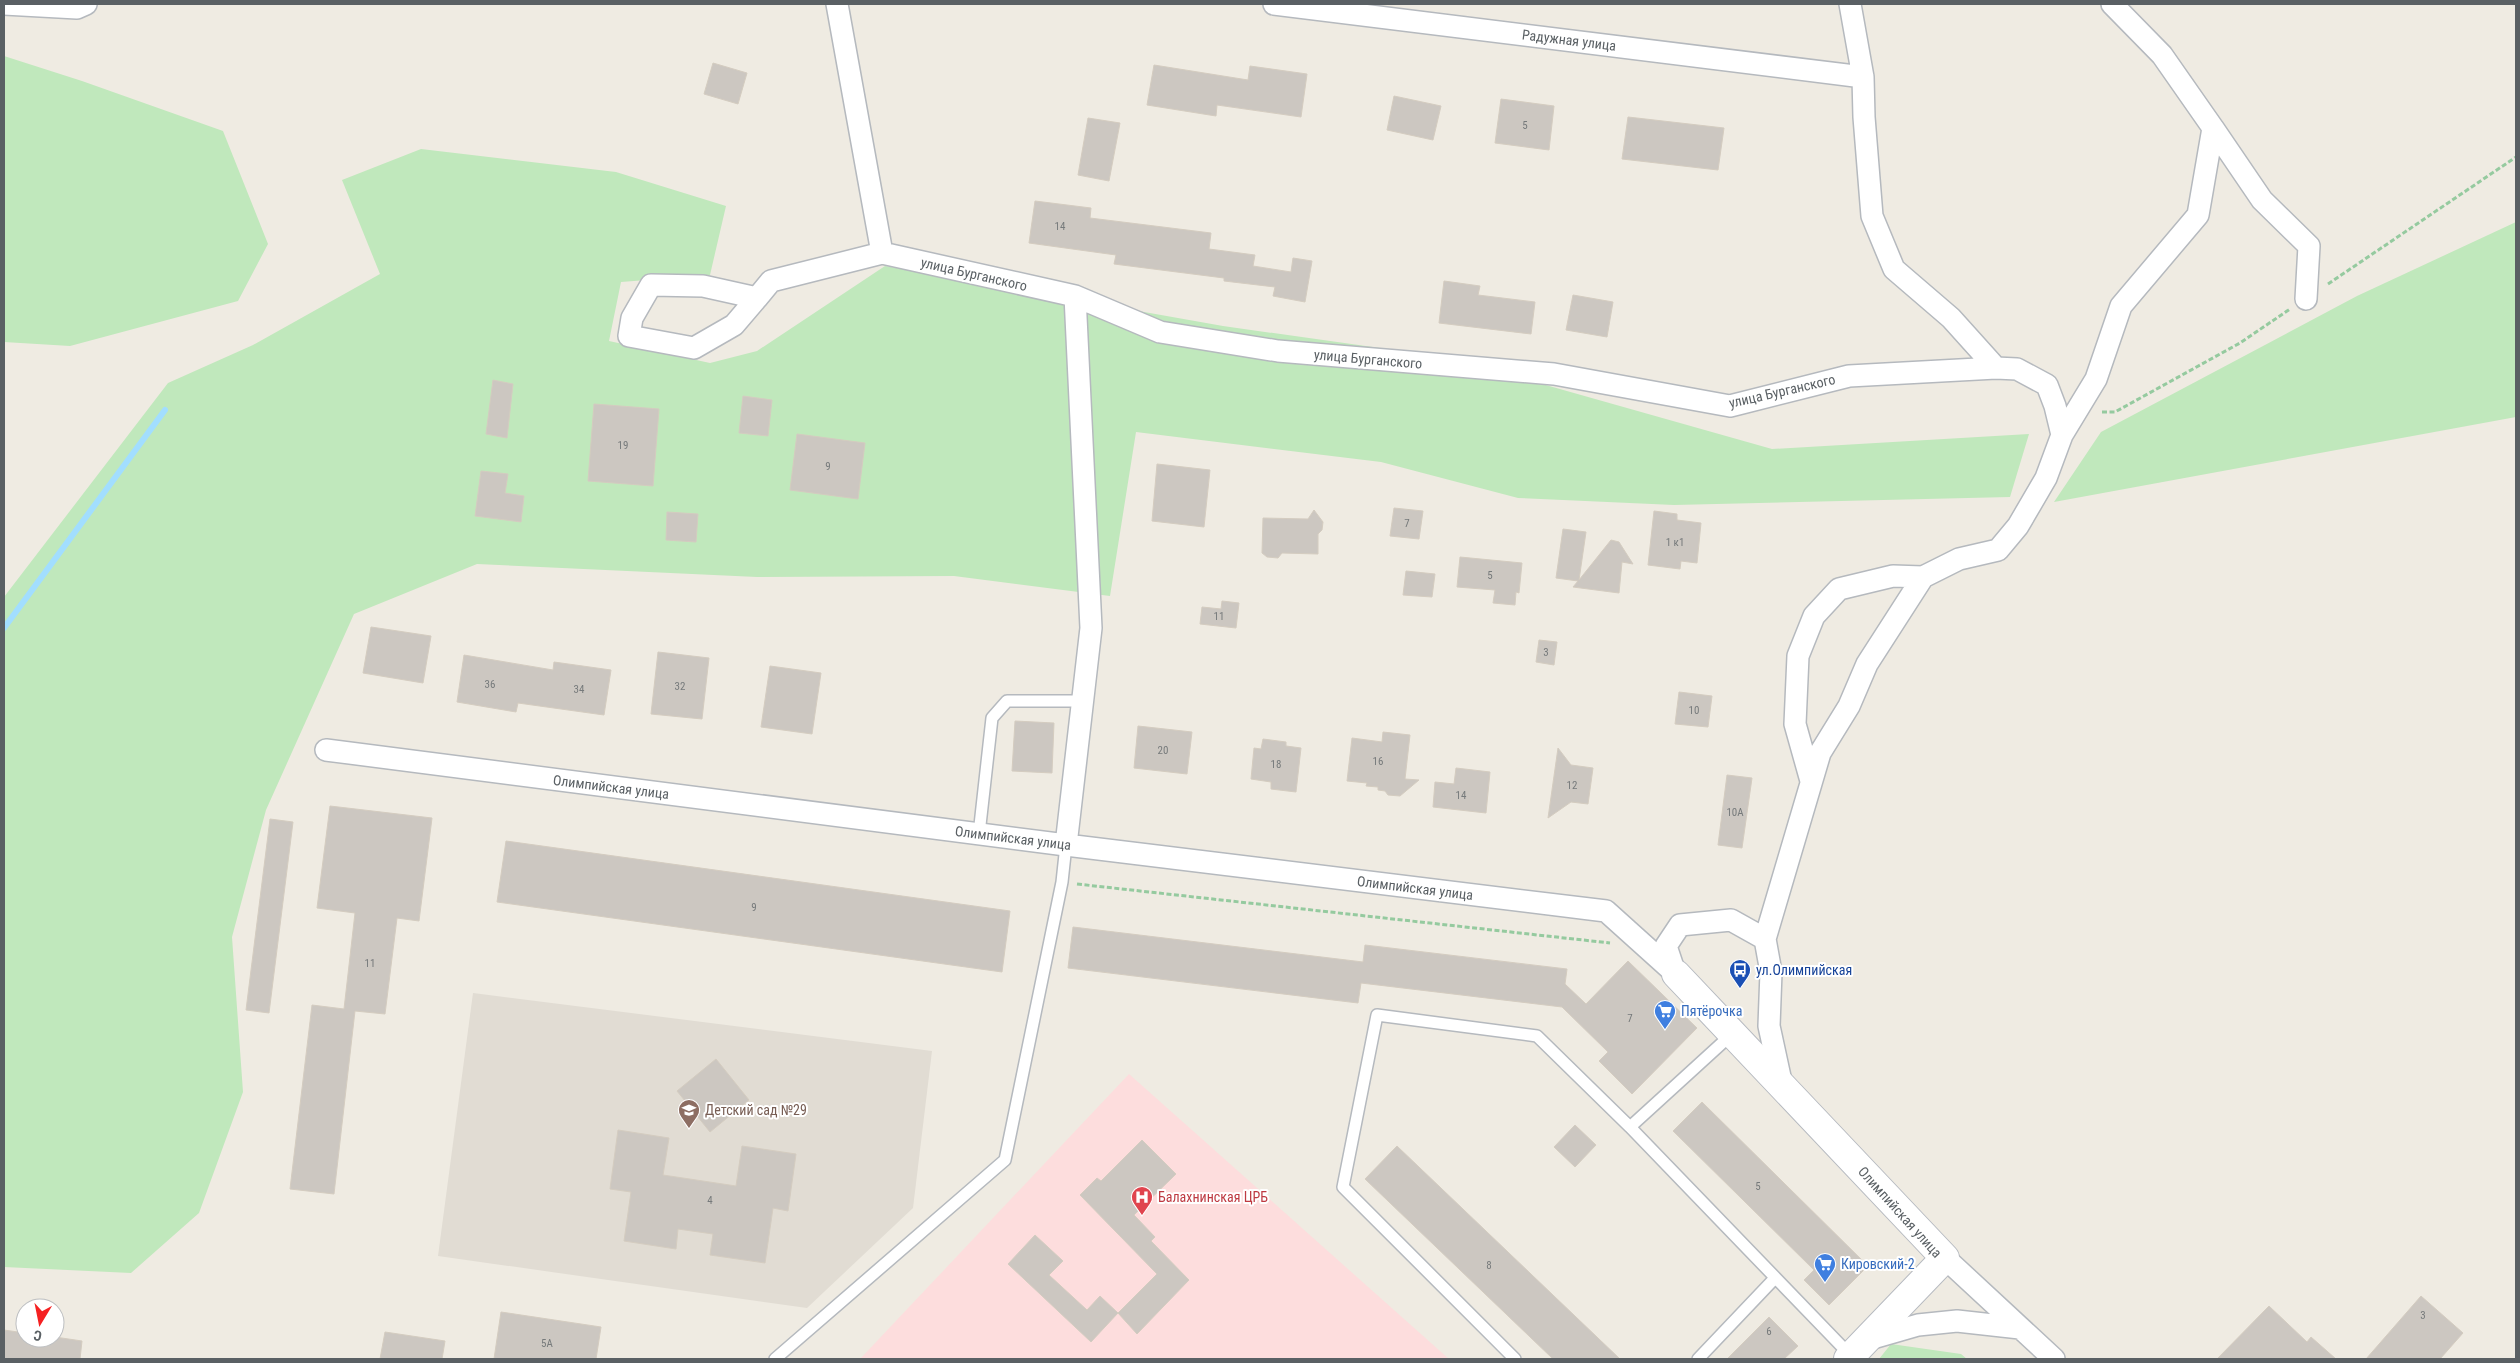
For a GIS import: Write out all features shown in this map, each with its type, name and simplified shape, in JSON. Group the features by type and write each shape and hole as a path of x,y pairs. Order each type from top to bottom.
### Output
{"street":[{"path":"4,4 77,8 86,4"},
{"path":"837,4 882,253"},
{"name":"Радужная улица","path":"1274,4 1863,77"},
{"path":"1850,4 1863,77 1864,117 1872,216 1894,269 1951,318 1996,368"},
{"path":"2112,4 2162,55 2262,200 2309,246 2306,299"},
{"path":"1811,781 1794,724 1798,656 1814,616 1839,589 1893,576 1924,577 1959,559 1998,550 2018,526 2046,478 2062,435 2096,379 2121,306 2198,214 2213,128"},
{"name":"улица Бурганского","path":"757,298 703,286 651,285 632,318 629,336 694,348 734,325 757,298 771,281 882,253 1075,296 1160,332 1278,351 1554,374 1730,406 1849,376 1996,368 2018,369 2047,385 2056,406 2062,435"},
{"path":"1066,845 1091,628 1075,296"},
{"path":"1782,1086 1770,1026 1770,972 1764,939 1820,753 1849,706 1868,664 1924,577"},
{"name":"Олимпийская улица","path":"326,750 1066,845 1606,911 1676,974 1945,1258 1855,1352"},
{"name":"Олимпийская улица","path":"1676,974 1666,946 1680,925 1731,920 1764,939"},
{"path":"1945,1258 2054,1359"},
{"path":"1855,1352 1918,1325 1957,1320 2020,1328"}],"lane":[{"path":"979,834 992,718 1007,701 1082,701"},
{"path":"775,1359 1005,1160 1062,882 1066,845"},
{"path":"1515,1359 1343,1187 1377,1015 1537,1036 1630,1128 1775,1278 1855,1352"},
{"path":"1630,1128 1732,1034"},
{"path":"1698,1359 1775,1278"}],"path":[{"path":"1062,882 1646,947"}],"shaded area":[{"name":"Детский сад №29","path":"473,993 932,1051 913,1208 807,1308 438,1256"},
{"name":"Балахнинская ЦРБ","path":"1129,1074 1449,1359 860,1359"}],"green space":[{"path":"4,56 82,81 223,131 268,244 238,301 70,346 4,342"},
{"path":"421,149 616,172 726,206 710,275 621,282 609,341 710,363 757,351 885,266 1223,326 1394,350 1528,380 1772,449 2029,434 2010,497 1674,505 1518,498 1381,462 1136,432 1110,596 954,576 757,577 477,564 354,614 266,810 232,937 243,1092 199,1213 131,1273 4,1267 4,597 168,383 253,345 380,274 342,180"},
{"path":"2516,222 2516,417 2054,502 2101,432 2357,296"},
{"path":"1891,1344 1961,1354 1967,1359 1879,1359"}],"building":[{"path":"713,63 747,73 738,104 704,94"},
{"path":"1154,65 1248,80 1250,66 1307,74 1301,117 1217,105 1216,116 1147,105"},
{"path":"1394,96 1441,106 1433,140 1387,130"},
{"path":"1501,99 1554,106 1549,150 1495,143"},
{"path":"1628,117 1724,128 1718,170 1622,159"},
{"path":"1088,118 1120,123 1109,181 1078,175"},
{"path":"1035,201 1091,208 1090,218 1211,233 1209,249 1255,255 1253,266 1291,272 1293,258 1312,261 1305,302 1273,296 1275,287 1224,281 1224,278 1114,264 1116,255 1029,243"},
{"path":"1444,281 1480,286 1478,295 1535,302 1531,334 1439,323"},
{"path":"1573,295 1613,302 1607,337 1566,330"},
{"path":"493,380 513,384 507,438 486,434"},
{"path":"743,396 772,400 768,436 739,433"},
{"path":"594,404 659,409 653,486 588,481"},
{"path":"797,434 865,443 858,499 790,490"},
{"path":"1157,464 1210,470 1204,527 1152,521"},
{"path":"481,471 508,474 505,493 524,496 521,522 475,516"},
{"path":"1394,508 1423,511 1419,539 1390,536"},
{"path":"1314,510 1323,522 1322,530 1318,534 1318,554 1282,553 1278,558 1267,557 1262,553 1263,518 1308,519"},
{"path":"1654,511 1677,514 1677,520 1701,523 1697,563 1681,561 1680,569 1648,565"},
{"path":"667,512 698,514 696,542 666,540"},
{"path":"1563,529 1586,532 1579,580 1611,540 1619,542 1633,564 1622,562 1619,593 1573,587 1578,581 1556,578"},
{"path":"1460,557 1522,563 1519,593 1516,592 1515,605 1493,603 1495,590 1457,587"},
{"path":"1406,571 1435,574 1432,597 1403,595"},
{"path":"1222,601 1239,603 1236,628 1200,624 1202,607 1221,609"},
{"path":"371,627 431,636 423,683 363,673"},
{"path":"1539,640 1557,642 1554,665 1536,662"},
{"path":"658,652 709,658 702,719 651,714"},
{"path":"464,655 553,670 554,662 611,670 604,715 518,703 516,712 457,702"},
{"path":"770,666 821,673 812,734 761,727"},
{"path":"1679,692 1712,696 1708,727 1675,724"},
{"path":"1015,721 1054,723 1052,773 1012,771"},
{"path":"1138,726 1192,732 1187,774 1134,768"},
{"path":"1383,732 1410,735 1405,779 1419,780 1400,796 1388,795 1385,791 1378,790 1378,787 1366,786 1367,783 1347,781 1352,738 1382,742"},
{"path":"1263,739 1286,742 1286,746 1301,748 1296,792 1271,789 1271,782 1251,779 1254,748 1261,749"},
{"path":"1558,748 1571,765 1593,768 1588,804 1571,802 1548,818"},
{"path":"1456,768 1490,772 1486,813 1433,807 1435,782 1454,784"},
{"path":"1727,775 1752,778 1742,848 1718,845"},
{"path":"330,806 432,818 419,921 397,918 385,1014 355,1011 334,1194 290,1189 312,1005 344,1009 355,913 317,908"},
{"path":"270,819 293,822 269,1013 246,1010"},
{"path":"506,841 1010,911 1002,972 497,902"},
{"path":"1073,927 1363,962 1365,945 1567,969 1565,984 1586,1004 1628,961 1697,1028 1632,1094 1599,1061 1608,1052 1562,1007 1361,983 1358,1003 1068,968"},
{"path":"716,1059 749,1100 710,1132 677,1091"},
{"path":"1702,1102 1868,1266 1829,1305 1804,1280 1814,1270 1673,1131"},
{"path":"1575,1125 1596,1145 1575,1167 1554,1147"},
{"path":"618,1130 669,1138 663,1175 736,1186 742,1146 796,1154 788,1211 773,1208 765,1263 710,1255 713,1234 678,1229 676,1249 624,1241 631,1192 610,1189"},
{"path":"1142,1140 1176,1174 1134,1215 1155,1237 1151,1241 1189,1280 1137,1334 1118,1313 1157,1274 1080,1195 1097,1178 1101,1181"},
{"path":"1397,1146 1620,1359 1553,1359 1365,1179"},
{"path":"1035,1235 1063,1261 1049,1275 1087,1310 1100,1296 1118,1313 1091,1342 1008,1264"},
{"path":"2421,1296 2463,1333 2440,1359 2366,1359"},
{"path":"2269,1306 2307,1342 2311,1337 2336,1359 2217,1359"},
{"path":"501,1312 601,1327 596,1359 494,1359"},
{"path":"1769,1317 1798,1346 1784,1359 1727,1359"},
{"path":"4,1330 15,1332 15,1348 65,1348 65,1338 82,1341 80,1359 4,1359"},
{"path":"385,1332 445,1341 442,1359 380,1359"}],"waterway":[{"path":"4,628 165,410"}],"place":[{"name":"ул.Олимпийская","path":"1740,989"},
{"name":"Пятёрочка","path":"1665,1030"},
{"name":"Детский сад №29","path":"689,1129"},
{"name":"Балахнинская ЦРБ","path":"1142,1216"},
{"name":"Кировский-2","path":"1825,1283"}]}
